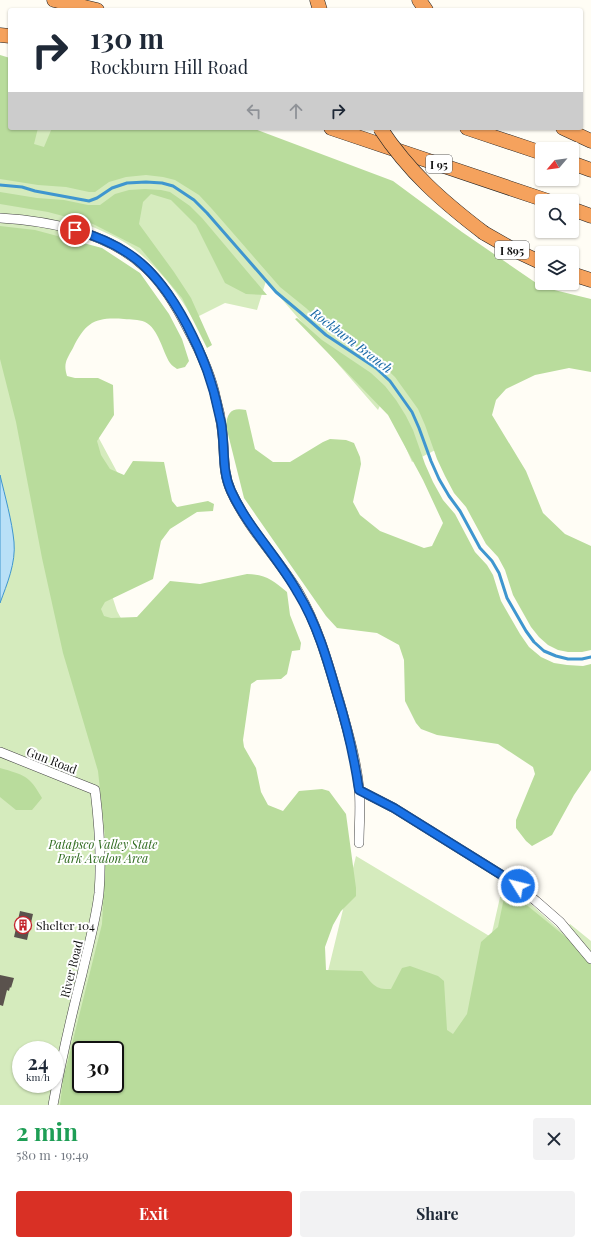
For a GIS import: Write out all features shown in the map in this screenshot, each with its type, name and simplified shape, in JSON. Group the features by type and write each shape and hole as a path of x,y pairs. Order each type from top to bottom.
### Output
{"highway":[{"path":"54,0 88,8"},
{"name":"I 95","path":"337,130 535,197"},
{"name":"I 895","path":"381,130 403,160 423,182 452,209 484,233 535,260"},
{"path":"473,130 535,151"},
{"path":"567,130 591,141"},
{"path":"579,166 591,170"},
{"path":"579,212 591,216"},
{"path":"579,276 591,280"}],"street":[{"path":"0,218 54,225 85,233 110,243 129,254 146,269 162,286 179,310 206,366 216,397 222,430 226,476 230,490 241,511 299,593 310,615 330,667 355,760 359,790 359,843"},
{"name":"Gun Road","path":"0,752 95,790"},
{"name":"River Road","path":"53,1105 99,893 100,850 98,809 95,790"},
{"path":"359,790 394,808 508,879 560,922 591,959"}],"green space":[{"path":"0,55 8,57 8,130 38,130 34,144 44,147 51,130 257,130 393,181 462,232 535,282 535,290 554,290 591,299 591,372 569,368 535,375 506,389 496,400 492,415 526,471 543,513 565,534 591,546 591,650 582,652 568,652 558,650 548,645 539,637 531,627 513,595 505,570 498,557 486,544 466,507 454,493 437,459 418,409 395,377 380,363 330,330 280,287 199,195 175,180 146,175 126,177 109,182 95,192 66,187 38,185 0,179"},
{"name":"Patapsco Valley State Park Avalon Area","path":"0,82 8,119 8,130 161,130 251,149 447,444 412,462 384,397 378,410 266,281 257,310 225,303 193,319 167,280 142,255 119,239 72,219 23,316 73,390 131,498 105,574 117,611 166,701 321,1000 356,856 491,937 503,884 532,905 562,932 570,924 591,941 591,1105 0,1105"},
{"path":"145,189 170,192 190,206 202,218 267,295 246,294 225,283 196,225 171,200 151,194 143,202 139,224 191,298 212,345 207,348 182,298 140,248 93,224 48,212 0,204 0,192 37,198 64,200 88,205 100,205 115,194 129,190"},
{"path":"0,226 35,230 102,248 140,273 169,314 182,339 189,361 185,367 177,369 167,358 157,335 150,325 140,320 99,320 92,323 82,332 66,361 65,368 67,376 75,378 98,378 113,385 114,415 97,441 101,455 110,469 124,475 133,461 164,462 172,501 177,507 208,501 214,504 213,511 197,512 170,529 161,541 153,579 105,602 101,609 104,616 111,618 137,617 170,581 200,584 247,574 269,579 287,592 290,615 301,643 300,650 292,651 287,674 281,679 257,680 251,684 243,740 244,747 256,768 261,792 268,805 283,811 299,791 322,789 329,791 346,814 356,896 341,911 333,925 325,947 326,970 362,971 374,985 385,989 391,989 402,968 410,966 438,976 444,981 447,1030 453,1034 467,1014 481,942 498,927 506,888 567,938 591,964 591,1105 60,1105 61,1093 64,1093 64,1076 72,1044 72,1093 124,1093 124,1041 73,1041 102,924 106,846 98,771 63,653 42,558 16,422 0,359"},
{"path":"297,318 322,340 371,373 385,386 396,400 413,430 433,482 443,500 455,514 475,552 487,565 493,575 501,601 529,647 541,657 554,663 583,666 591,664 591,770 574,795 552,835 532,846 516,828 516,820 535,774 533,767 498,744 437,735 421,729 416,723 405,701 404,660 399,645 377,633 337,628 326,616 244,498 226,426 229,414 237,409 246,410 255,449 273,462 290,462 330,439 346,440 354,443 360,457 361,464 353,502 360,515 380,531 424,548 432,546 443,523 423,480 388,415 295,319"},
{"path":"0,768 15,772 25,777 37,790 42,798 32,810 16,810 0,797"}],"water":[{"path":"0,475 12,526 14,558 0,603"}],"building":[{"name":"Shelter 104","path":"20,911 33,914 27,940 14,937"},
{"path":"0,975 14,978 11,988 10,987 9,991 7,990 3,1006 0,1005"}],"waterway":[{"name":"Rockburn Branch","path":"0,185 22,187 35,191 89,201 97,198 112,188 127,183 162,183 173,186 194,200 276,292 326,335 376,368 390,381 412,412 439,479 460,511 480,548 492,561 499,573 507,598 534,642 544,651 556,656 568,659 582,659 591,657"}],"place":[{"name":"Shelter 104","path":"23,925"}],"route":[{"path":"75,230 110,243 129,254 146,269 162,286 179,310 194,339 206,366 216,397 222,430 226,476 230,490 241,511 299,593 310,615 330,667 355,760 359,790 394,808 518,886"}]}
